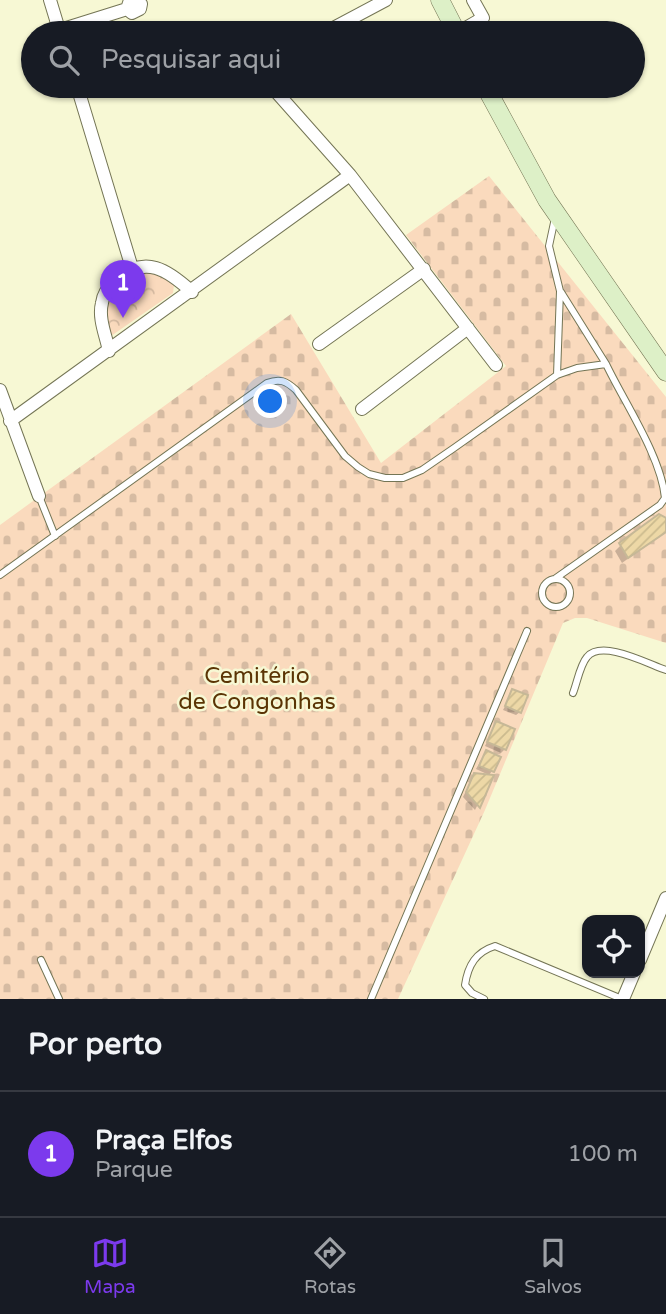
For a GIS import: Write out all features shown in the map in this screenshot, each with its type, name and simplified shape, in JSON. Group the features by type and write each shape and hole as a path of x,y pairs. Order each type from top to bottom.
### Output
{"main road":[{"path":"444,5 451,21"},
{"path":"492,98 556,212 666,372"}],"street":[{"path":"50,0 57,21"},
{"path":"347,21 386,0"},
{"path":"473,0 483,18 478,21"},
{"path":"87,21 131,3"},
{"path":"81,98 131,268"},
{"path":"282,98 351,175 496,365"},
{"path":"10,421 351,175"},
{"path":"109,351 101,305 109,286 131,268 153,267 166,271 192,292"},
{"path":"319,344 424,269"},
{"path":"362,409 468,328"},
{"path":"0,390 39,496"},
{"path":"645,948 666,898"},
{"path":"622,999 632,978"}],"lane":[{"path":"556,212 549,246 559,291 557,375"},
{"path":"556,578 565,581 570,590 569,599 558,607 545,603 542,594 547,582 660,505 664,498 658,470 649,449 606,364 559,291"},
{"path":"0,575 275,380 288,383 296,390 345,456 358,467 369,474 385,478 403,478 422,470 557,375 577,368 606,364"},
{"path":"39,496 55,536"},
{"path":"371,999 527,631"},
{"path":"573,693 587,656 598,650 614,652 666,670"},
{"path":"484,999 472,993 465,985 467,969 482,950 495,946 622,999"},
{"path":"41,960 59,999"}],"green space":[{"name":"Cemitério de Congonhas","path":"489,176 666,397 666,643 587,618 575,618 563,623 485,810 398,999 0,999 0,525 291,314 381,463 506,366 406,235"},
{"path":"155,271 174,285 173,293 111,336 106,302 112,287 125,279"}],"building":[{"path":"659,514 666,518 666,532 628,558 619,543"},
{"path":"512,689 528,695 521,713 505,706"},
{"path":"496,721 515,729 506,750 487,742"},
{"path":"486,750 501,757 494,772 479,766"},
{"path":"474,773 494,775 480,808 466,792"}],"place":[{"name":"Praça Elfos","path":"123,318"}]}
